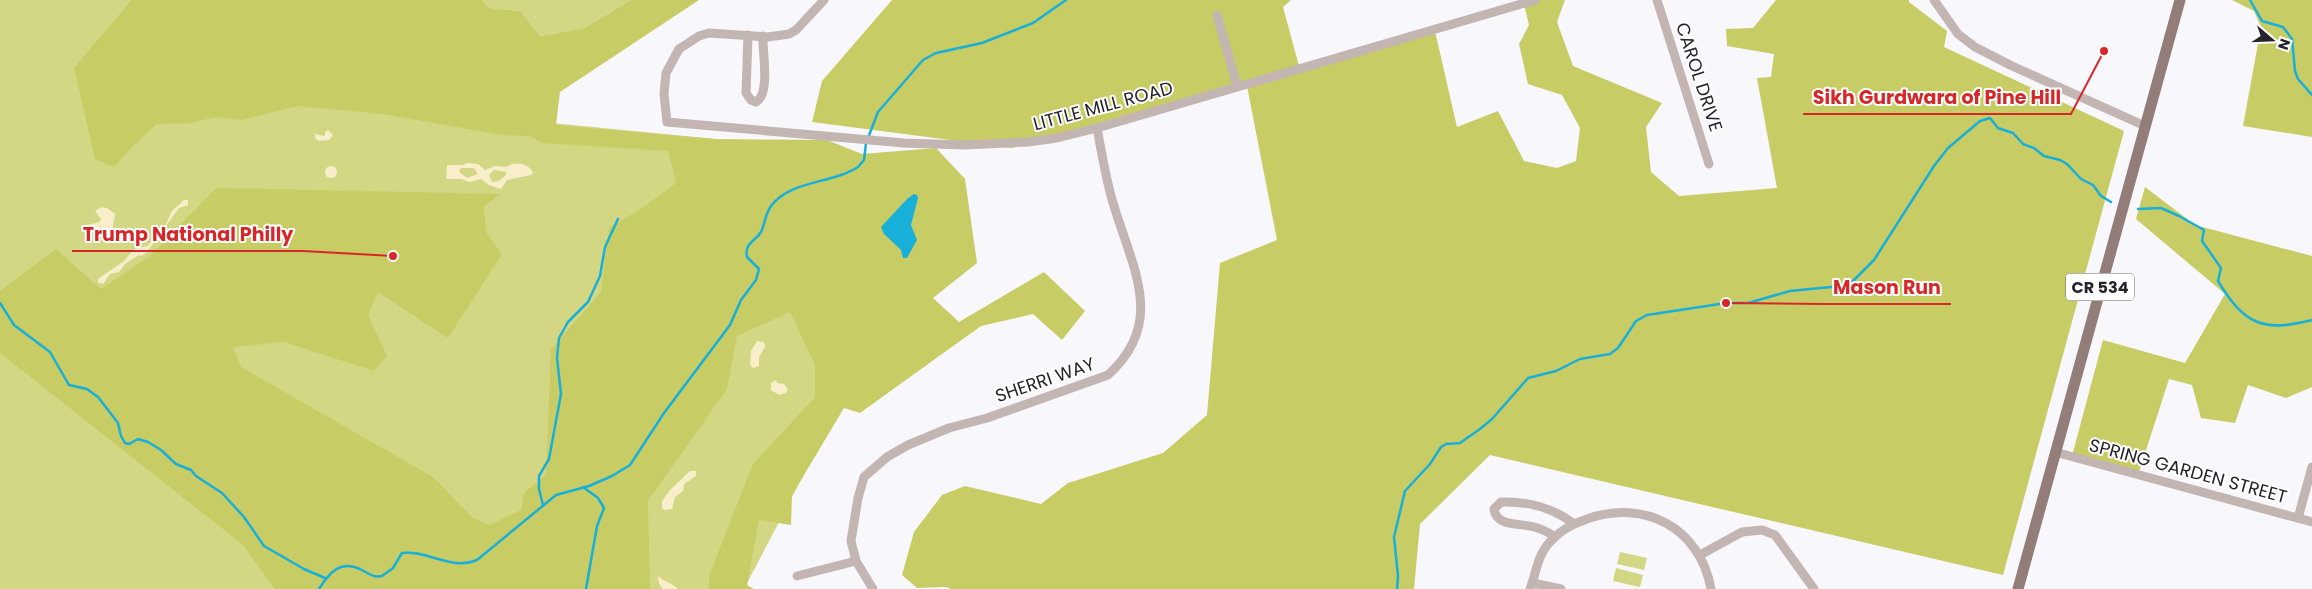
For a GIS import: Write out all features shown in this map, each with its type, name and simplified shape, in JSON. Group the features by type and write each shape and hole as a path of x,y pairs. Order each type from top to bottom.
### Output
{"main road":[{"name":"CR 534","path":"2018,589 2180,0"}],"street":[{"path":"763,36 765,89 760,100 756,102 751,100 746,93 748,35 789,34 796,30 824,0"},
{"name":"LITTLE MILL ROAD","path":"748,35 709,33 699,36 679,49 666,73 664,94 667,122 933,145 1019,143 1057,138 1097,128 1535,0"},
{"name":"CAROL DRIVE","path":"1657,0 1709,164"},
{"path":"1934,0 1958,34 1975,47 2010,65 2146,126"},
{"path":"1217,15 1237,86"},
{"name":"SHERRI WAY","path":"873,589 856,561 851,541 858,498 864,477 887,457 908,445 949,428 1092,382 1108,375 1130,352 1138,332 1140,294 1108,187 1097,128"},
{"name":"SPRING GARDEN STREET","path":"2055,452 2312,522"},
{"path":"2298,518 2312,467"},
{"path":"1555,537 1533,526 1511,524 1502,520 1496,515 1494,508 1502,502 1531,504 1561,514 1573,524"},
{"path":"1561,589 1532,586 1540,556 1555,537 1573,524 1605,512 1640,513 1653,516 1674,528 1689,540 1700,555 1711,589"},
{"path":"1700,555 1742,532 1762,530 1775,535 1814,589"},
{"path":"797,576 856,561"}],"green space":[{"path":"0,0 131,0 75,68 77,77 716,139 857,373 744,589 0,589"},
{"path":"131,0 483,0 489,8 521,11 540,36 584,28 631,0 699,0 560,92 556,125 715,139 827,140 862,154 936,148 965,179 977,263 933,298 959,322 1044,272 1085,311 1062,340 1033,314 981,326 860,413 844,408 792,495 791,525 759,520 747,585 754,589 709,589 709,576 753,464 815,397 815,365 790,312 737,336 727,389 648,501 650,589 275,589 243,545 0,353 0,291 56,249 101,289 150,256 216,188 500,194 484,207 486,232 502,254 448,338 378,292 368,315 387,356 374,371 284,342 233,347 241,367 433,477 473,518 489,525 521,510 524,493 546,475 551,349 601,292 609,227 638,211 676,183 668,151 542,143 530,136 502,135 382,114 297,106 241,120 216,117 190,123 157,124 114,167 95,159 74,68"},
{"path":"483,0 631,0 584,28 540,36 521,11 489,8"},
{"path":"892,0 1291,0 1283,7 1299,66 1434,27 1457,127 1498,111 1524,161 1557,168 1576,161 1580,128 1562,95 1528,84 1519,44 1529,25 1523,0 1565,0 1557,22 1573,66 1662,103 1646,127 1651,172 1679,196 1777,188 1757,78 1771,77 1774,54 1727,46 1726,29 1753,28 1776,0 1909,0 1909,2 1947,31 1944,47 2124,131 2003,575 1490,455 1420,524 1414,589 917,588 902,575 914,532 942,495 965,486 1041,504 1068,483 1163,453 1207,415 1220,263 1277,240 1246,81 1012,148 812,122 822,81"},
{"path":"2232,0 2312,0 2312,137 2243,126 2261,27 2254,11"},
{"path":"2145,187 2195,225 2312,256 2312,387 2286,398 2248,385 2235,423 2201,418 2192,385 2169,379 2138,475 2072,456 2103,340 2185,363 2225,294 2136,219"},
{"path":"1620,552 1647,558 1644,570 1617,564"},
{"path":"1616,568 1643,575 1640,587 1613,581"}],"sand":[{"path":"328,130 333,135 329,140 319,141 315,138 315,134 325,136 325,132"},
{"path":"467,163 478,164 485,170 495,166 506,167 513,164 521,164 533,172 531,175 507,180 501,189 489,185 481,179 470,182 461,179 446,179 447,165","holes":["461,168 474,168 478,174 467,178 459,172","494,170 506,172 506,175 499,181 492,182 489,175"]},
{"path":"329,166 333,166 337,172 333,178 329,178 325,174 325,170"},
{"path":"184,200 188,200 188,205 179,208 146,253 125,264 119,272 110,274 103,284 98,283 98,279 124,261 134,249 148,246 166,224 172,211"},
{"path":"101,207 107,208 115,214 112,232 101,234 97,231 86,232 87,225 100,222 101,219 95,211"},
{"path":"757,341 764,342 765,347 759,357 759,366 753,368 750,365 751,351"},
{"path":"776,380 777,383 784,384 788,389 786,393 779,395 771,390 771,383"},
{"path":"690,471 696,471 696,476 684,484 683,491 675,497 672,509 662,509 662,501 670,490"},
{"path":"658,576 678,589 663,589 659,584"}],"water":[{"path":"914,194 918,198 911,225 917,240 907,258 903,258 901,250 884,234 881,227"}],"waterway":[{"path":"868,138 878,112 923,60 936,53 982,43 1033,23 1066,0"},
{"path":"2250,0 2262,21 2283,27 2292,39 2295,71 2298,79 2312,95"},
{"path":"1397,589 1398,576 1394,537 1405,491 1430,464 1441,447 1446,444 1460,443 1480,429 1492,419 1528,378 1556,371 1580,359 1610,354 1618,348 1636,321 1647,315 1726,303 1748,303 1790,291 1831,287 1853,281 1874,260 1934,166 1948,148 1980,121 1990,118 1998,128 2013,133 2023,144 2034,148 2044,156 2067,164 2081,179 2093,185 2101,196 2111,202"},
{"path":"319,589 331,573 341,567 353,567 373,576 382,576 393,568 402,553 421,554 458,563 477,560 556,495 589,486 612,476 630,465 664,413 730,325 741,300 756,280 759,269 747,257 746,252 761,232 767,212 771,206 789,191 836,177 858,167 864,160 866,143"},
{"path":"2138,209 2161,208 2204,230 2202,241 2221,268 2218,281 2227,296 2246,316 2256,322 2268,325 2295,324 2312,320"},
{"path":"543,505 539,489 539,476 549,459 561,394 557,358 559,338 568,322 588,302 600,276 605,247 618,219"},
{"path":"0,303 14,325 50,352 69,385 87,389 98,397 118,423 125,443 129,444 138,439 148,442 161,450 176,464 191,470 196,476 222,493 244,517 264,546 304,569 325,578"},
{"path":"583,487 598,498 604,508 597,526 586,589"}],"place":[{"name":"Sikh Gurdwara of Pine Hill","path":"2104,51"},
{"name":"Trump National Philly","path":"393,256"},
{"name":"Mason Run","path":"1726,303"}]}
